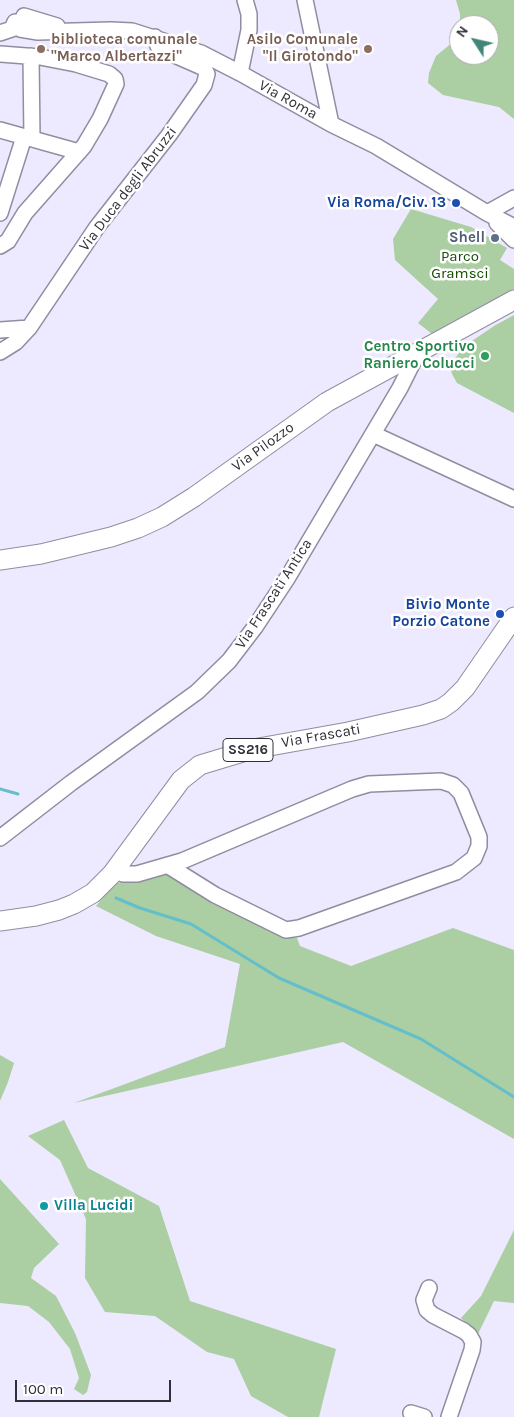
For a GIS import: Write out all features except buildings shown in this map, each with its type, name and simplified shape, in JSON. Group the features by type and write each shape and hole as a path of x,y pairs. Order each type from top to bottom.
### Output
{"main road":[{"name":"Via Pilozzo","path":"0,560 32,556 104,539 156,520 194,497 319,407 514,300"},
{"name":"Via Frascati","path":"0,921 36,916 70,906 93,893 115,870 185,776 196,768 216,759 253,748 348,732 435,712 451,702 465,688 514,617"}],"street":[{"path":"240,73 249,30 249,14 245,0"},
{"path":"305,0 331,124"},
{"name":"Via Roma","path":"0,33 12,29 19,23 75,31 128,30 201,53 331,124 376,146 487,213"},
{"name":"Via Duca degli Abruzzi","path":"0,352 16,342 28,328 96,228 166,139 206,81 207,74 204,68 163,50 158,46 155,37"},
{"path":"0,54 31,56 82,66 109,74 115,79 115,87 103,113 79,152 28,209 4,244"},
{"path":"0,213 28,138 32,109 31,56"},
{"path":"0,130 79,152"},
{"path":"487,213 514,198"},
{"path":"487,213 514,227"},
{"path":"487,213 514,240"},
{"path":"0,330 28,328"},
{"name":"Via Frascati Antica","path":"0,838 70,783 197,692 217,674 266,611 373,434 417,354"},
{"path":"373,434 514,500"},
{"path":"115,870 123,874 137,874 167,865 182,861 352,789 369,784 441,781 453,785 461,793 479,837 479,846 474,858 456,872 299,928 286,930 214,895 167,865"},
{"path":"429,1288 424,1300 427,1310 464,1331 471,1337 472,1342 472,1350 449,1417"}],"green space":[{"path":"456,0 514,0 514,119 499,107 443,95 428,83 429,73 436,56 449,45 449,65 499,65 499,15 460,14"},
{"name":"Parco Gramsci","path":"411,209 471,227 507,248 500,260 514,269 514,289 485,309 436,337 418,323 438,299 395,260 393,239"},
{"name":"Centro Sportivo Raniero Colucci","path":"514,315 514,413 457,383 450,366 463,347"},
{"path":"161,872 282,936 297,938 300,946 351,966 453,928 514,950 514,1139 343,1042 74,1103 225,1047 240,964 156,936 96,906 114,884"},
{"path":"0,1055 14,1063 0,1101"},
{"path":"64,1120 88,1168 159,1206 190,1301 336,1349 319,1417 288,1417 251,1396 234,1359 207,1352 155,1316 105,1312 85,1278 86,1219 60,1160 28,1136"},
{"path":"0,1179 59,1244 34,1268 31,1278 56,1296 75,1333 91,1375 87,1392 83,1395 74,1389 79,1378 70,1349 49,1322 28,1306 0,1303"},
{"path":"514,1230 514,1303 494,1301 478,1334 461,1318 481,1296"}],"waterway":[{"path":"0,789 18,794"},
{"path":"116,898 140,908 191,924 279,978 421,1039 514,1097"}],"place":[{"name":"biblioteca comunale \"Marco Albertazzi\"","path":"41,49"},
{"name":"Asilo Comunale \"Il Girotondo\"","path":"368,49"},
{"name":"Via Roma/Civ. 13","path":"456,203"},
{"name":"Shell","path":"495,238"},
{"name":"Centro Sportivo Raniero Colucci","path":"485,356"},
{"name":"Bivio Monte Porzio Catone","path":"500,614"},
{"name":"Villa Lucidi","path":"44,1206"}]}
